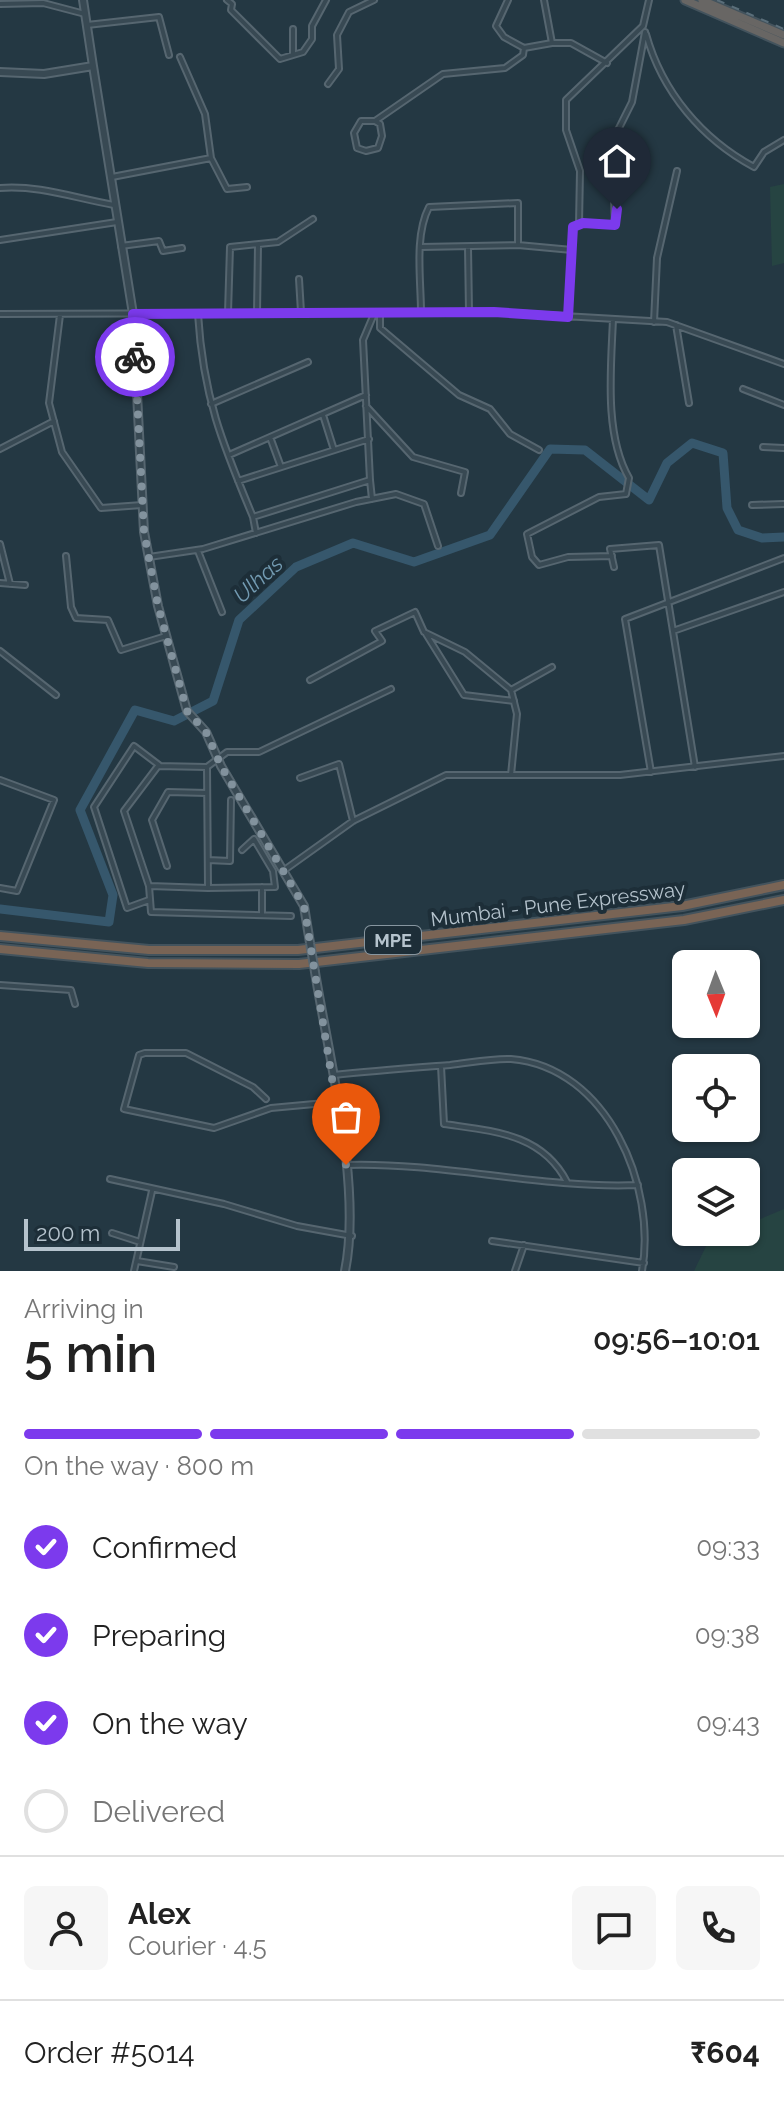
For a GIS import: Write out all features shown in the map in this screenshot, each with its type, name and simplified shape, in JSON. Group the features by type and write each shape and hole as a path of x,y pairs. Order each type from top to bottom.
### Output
{"highway":[{"path":"685,0 784,43"},
{"path":"702,0 784,35"},
{"name":"Mumbai - Pune Expressway","path":"0,936 149,950 298,950 682,906 784,885"},
{"name":"Mumbai - Pune Expressway","path":"0,949 148,963 299,964 684,920 784,900"}],"street":[{"path":"83,0 133,314 142,505 149,557 166,636 187,711 202,728 304,906 346,1165 352,1236 345,1271"},
{"path":"227,0 232,4 231,10 280,59 303,52 312,39 312,26 326,0"},
{"path":"328,84 339,69 335,42 349,12 374,0"},
{"path":"508,0 496,26 504,37 524,48 571,43 607,63"},
{"path":"544,0 552,43"},
{"path":"578,225 580,171 566,130 564,109 576,89 643,26 649,0"},
{"path":"0,4 43,3 85,14"},
{"path":"87,25 159,17 169,55"},
{"path":"643,26 663,77 709,138 754,167 764,152 784,140"},
{"path":"293,29 293,54"},
{"path":"568,317 573,227 615,225 612,142 632,102 645,32"},
{"path":"375,121 380,124 382,136 378,148 366,151 357,148 354,133 361,121 375,121 443,74 505,68 523,55 524,48"},
{"path":"180,57 205,114 211,158 227,189 247,187"},
{"path":"0,72 44,74 93,66"},
{"path":"109,177 211,158"},
{"path":"654,322 657,258 677,171"},
{"path":"0,188 44,188 54,195 114,205"},
{"path":"421,312 422,226 429,207 518,203 518,245"},
{"path":"228,313 230,247 278,242 313,219"},
{"path":"0,240 117,222"},
{"path":"121,246 153,240 159,241 163,251 182,248"},
{"path":"257,313 258,245"},
{"path":"421,247 518,245 572,250"},
{"path":"468,246 469,312"},
{"path":"299,279 301,313"},
{"path":"0,314 469,312 613,319 676,325 784,364"},
{"path":"372,499 363,340 378,313"},
{"path":"378,313 380,328 459,395 490,409 510,434 539,450"},
{"path":"198,314 201,358 216,429 253,517 256,533"},
{"path":"60,315 49,403 62,452 101,508 142,505"},
{"path":"612,556 568,557 539,565 532,557 527,534 599,497 626,494 629,478 620,463 611,375 613,319"},
{"path":"676,325 689,403"},
{"path":"210,405 308,362"},
{"path":"743,389 784,405"},
{"path":"229,455 366,395"},
{"path":"365,406 413,457 465,472 461,493"},
{"path":"323,415 334,450"},
{"path":"0,449 54,421"},
{"path":"270,437 281,467"},
{"path":"238,481 369,439"},
{"path":"763,447 784,448"},
{"path":"253,517 370,480"},
{"path":"149,557 198,550 396,494 424,504 438,546"},
{"path":"752,505 784,504"},
{"path":"0,544 10,584"},
{"path":"614,567 610,549 659,545 695,767"},
{"path":"198,550 222,612"},
{"path":"66,556 71,607 76,618 108,620 121,650 166,636"},
{"path":"651,772 625,619 784,558"},
{"path":"0,583 25,585"},
{"path":"672,631 784,592"},
{"path":"310,680 382,641 375,631 415,612 424,632 464,695 514,701"},
{"path":"424,632 465,652 511,690 517,714 511,775"},
{"path":"0,651 56,695"},
{"path":"511,690 552,667"},
{"path":"291,916 151,912 149,886 124,811 158,766 207,767 227,752 259,752 391,689"},
{"path":"150,900 127,908 94,807 134,746 161,767"},
{"path":"283,871 353,821 446,775 651,772 784,756"},
{"path":"300,778 339,764 353,821"},
{"path":"207,767 208,888"},
{"path":"0,780 54,800 17,891 0,888"},
{"path":"167,866 152,820 168,792 207,793"},
{"path":"208,860 230,861 231,800"},
{"path":"149,886 275,887 273,871 254,839 242,850"},
{"path":"262,887 262,915"},
{"path":"0,985 71,990 75,1004"},
{"path":"266,1099 253,1087 186,1053 145,1053 139,1055 131,1075 124,1109 214,1128 271,1108 336,1102"},
{"path":"331,1075 511,1059 552,1069 598,1108 632,1160 646,1251 642,1271"},
{"path":"441,1066 444,1124 522,1138 560,1168 567,1182"},
{"path":"346,1165 395,1164 591,1187 638,1185"},
{"path":"110,1179 152,1191 224,1204 297,1226 352,1236"},
{"path":"134,1271 152,1191"},
{"path":"112,1233 140,1242"},
{"path":"492,1241 644,1263"},
{"path":"515,1271 524,1245"},
{"path":"137,1261 174,1267"}],"green space":[{"path":"784,184 784,263 772,266 770,187"},
{"path":"784,1209 784,1271 694,1271 706,1246 760,1246 760,1219"}],"waterway":[{"name":"Ulhas","path":"0,909 109,922 113,895 80,810 135,710 174,721 213,701 239,620 296,567 353,543 414,562 490,535 550,449 585,450 649,500 667,463 692,443 723,453 727,508 738,530 762,538 784,537"}],"railway":[{"path":"717,0 784,29"}],"way so far":[{"path":"135,357 144,532 158,606 187,711 206,732 221,766 304,906 346,1165"}],"route":[{"path":"135,357 133,314 494,312 568,317 573,227 583,223 615,225 617,209"}]}
